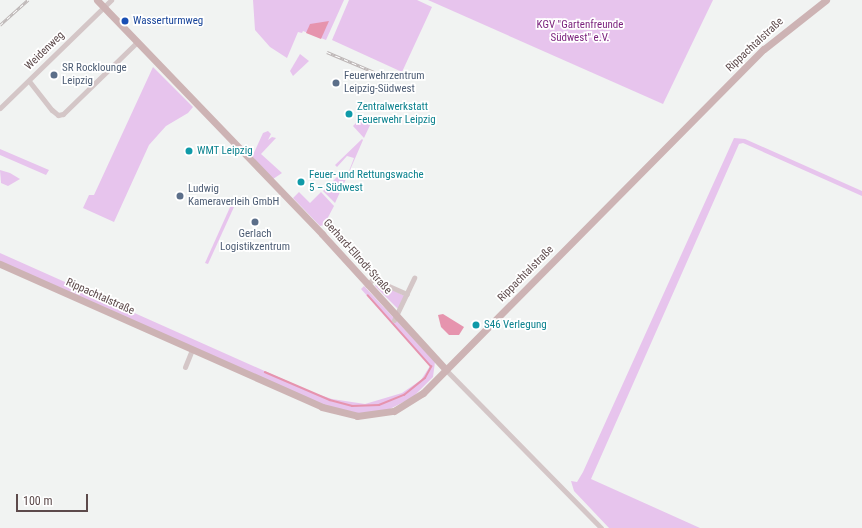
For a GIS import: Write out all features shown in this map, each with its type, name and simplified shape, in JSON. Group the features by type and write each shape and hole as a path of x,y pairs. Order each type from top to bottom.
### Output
{"main road":[{"name":"Gerhard-Ellrodt-Straße","path":"97,0 322,234 395,318 446,370"},
{"name":"Rippachtalstraße","path":"0,264 322,407 357,416 394,411 423,393 764,49 826,0"}],"street":[{"path":"104,7 112,0"},
{"name":"Weidenweg","path":"0,108 104,7"},
{"path":"28,81 52,110 58,115 63,114 137,42"},
{"path":"395,318 414,278"},
{"path":"367,285 374,279 407,294"},
{"path":"185,367 192,350"},
{"name":"Gerhard-Ellrodt-Straße","path":"446,370 601,528"}],"green space":[{"path":"253,0 344,0 326,40 303,31 302,33 298,32 287,58 270,47 255,30"},
{"path":"349,0 417,0 432,7 402,72 332,40"},
{"name":"KGV \"Gartenfreunde Südwest\" e.V.","path":"428,0 713,0 663,104"},
{"path":"300,54 309,61 293,76 290,71"},
{"path":"153,67 193,107 188,113 166,126 149,145 114,222 83,208 89,195 94,195"},
{"path":"363,116 371,123 364,138 353,126"},
{"path":"268,131 271,134 268,140 272,137 276,138 261,154 282,173 273,179 252,157 263,133"},
{"path":"734,138 745,139 862,191 862,196 743,143 739,144 591,479 700,528 609,528 574,491 571,481 577,482 583,472"},
{"path":"362,139 363,140 347,177 343,172 349,171 354,158 347,156 337,167 335,165"},
{"path":"0,149 49,170 46,175 0,155"},
{"path":"0,170 10,173 20,179 8,186 1,183"},
{"path":"341,173 346,179 335,203 323,191"},
{"path":"299,192 310,203 321,192 334,206 324,225 320,226 293,198"},
{"path":"231,205 234,207 208,264 205,263"},
{"path":"0,253 314,393 332,399 365,404 402,393 421,380 430,366 361,289 364,286 435,362 433,377 413,397 390,409 374,413 355,413 329,407 0,262"},
{"path":"377,283 405,296 399,310 375,286"}],"shaded area":[{"path":"329,21 321,39 306,33 310,24"},
{"path":"443,314 464,327 459,335 449,335 441,327 438,315"}],"waterway":[{"path":"265,372 330,400 352,406 379,405 404,395 425,378 431,367 368,296"}],"railway":[{"path":"0,25 28,0"},
{"path":"327,52 379,74"}],"place":[{"name":"Wasserturmweg","path":"125,21"},
{"name":"SR Rocklounge Leipzig","path":"54,75"},
{"name":"Feuerwehrzentrum Leipzig-Südwest","path":"336,83"},
{"name":"Zentralwerkstatt Feuerwehr Leipzig","path":"349,114"},
{"name":"WMT Leipzig","path":"189,151"},
{"name":"Feuer- und Rettungswache 5 – Südwest","path":"301,182"},
{"name":"Ludwig Kameraverleih GmbH","path":"180,196"},
{"name":"Gerlach Logistikzentrum","path":"255,222"},
{"name":"S46 Verlegung","path":"476,325"}]}
